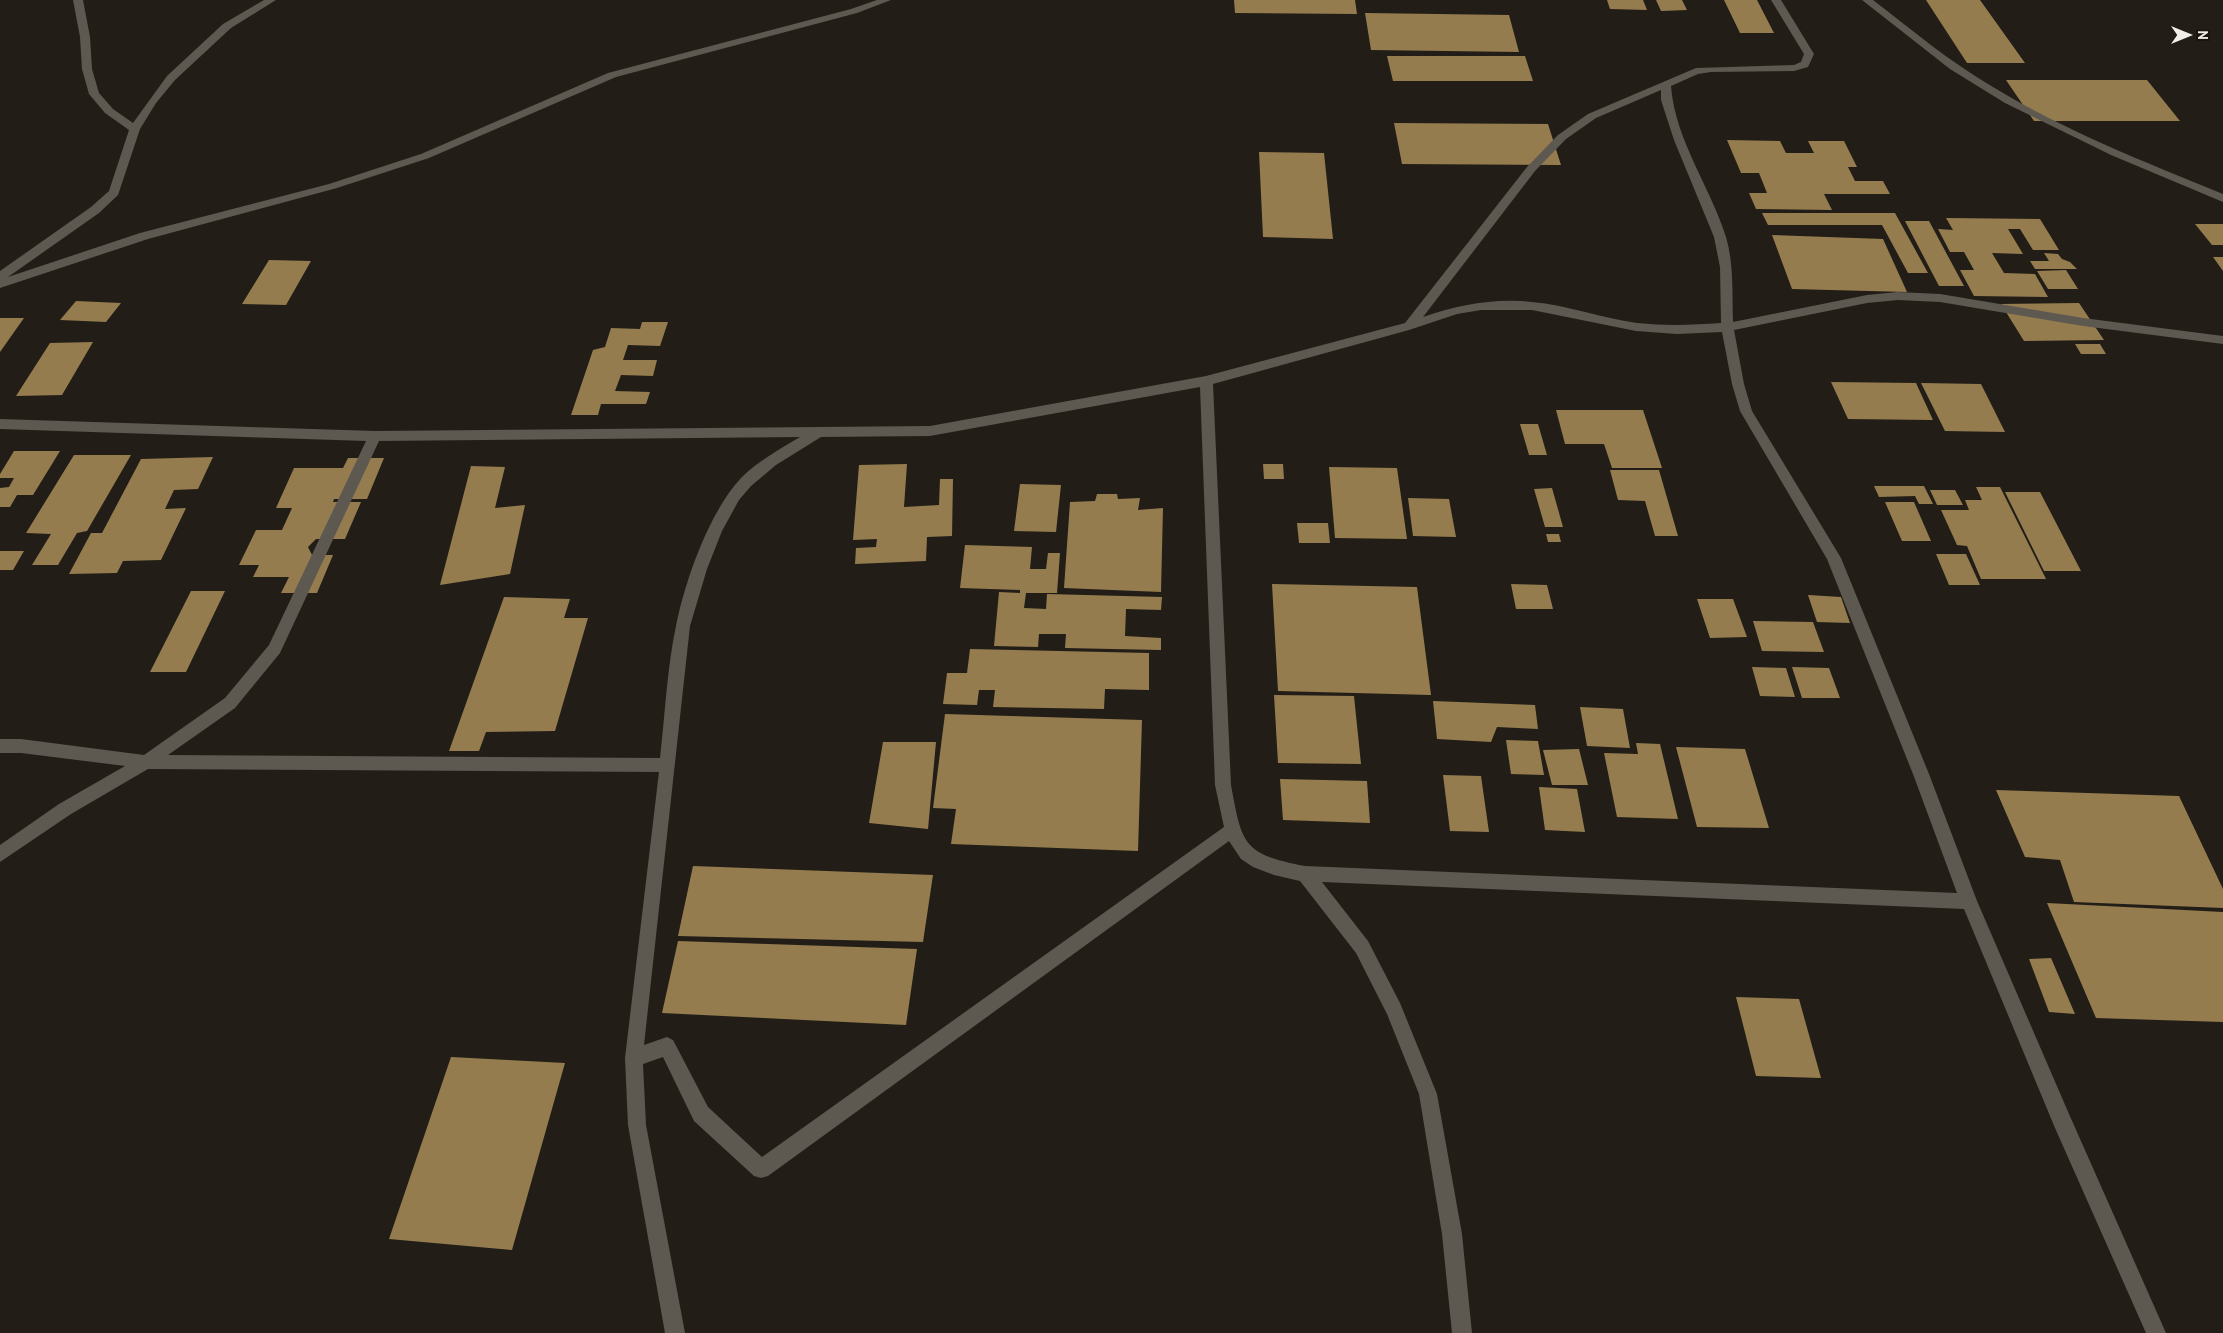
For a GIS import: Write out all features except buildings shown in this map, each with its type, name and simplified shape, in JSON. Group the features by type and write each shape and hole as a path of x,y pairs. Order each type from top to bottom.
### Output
{"street":[{"path":"78,0 85,37 86,69 94,94 109,111 135,129"},
{"path":"0,277 95,210 114,192 135,129 152,102 171,78 227,26 271,0"},
{"path":"0,284 144,236 333,186 425,156 612,75 854,11 886,0"},
{"path":"1410,326 1530,169 1562,137 1592,116 1666,86 1678,78 1704,70 1794,68 1804,65 1808,61 1809,54 1776,0"},
{"path":"1867,0 1968,76 2009,101 2074,134 2223,198"},
{"path":"1666,86 1666,100 1679,140 1720,237 1726,267 1727,327 1738,384 1746,411 1834,558 1921,774 1969,901 2062,1121 2156,1333"},
{"path":"0,424 375,436 930,431 1206,381 1410,326 1456,310 1481,306 1532,306 1636,327 1677,330 1727,327 1867,299 1898,296 1940,298 2083,322 2223,340"},
{"path":"1206,381 1222,786 1232,830 1246,854 1270,866 1305,874 1969,901"},
{"path":"675,1333 638,1124 634,1058 683,626 702,559 727,508 746,482 764,467 819,432"},
{"path":"0,854 65,809 146,762 230,704 275,649 375,436"},
{"path":"0,746 21,746 146,762 668,764"},
{"path":"634,1058 667,1046 701,1114 760,1169 1232,830"},
{"path":"1305,874 1362,947 1394,1009 1428,1094 1452,1234 1462,1333"}]}
